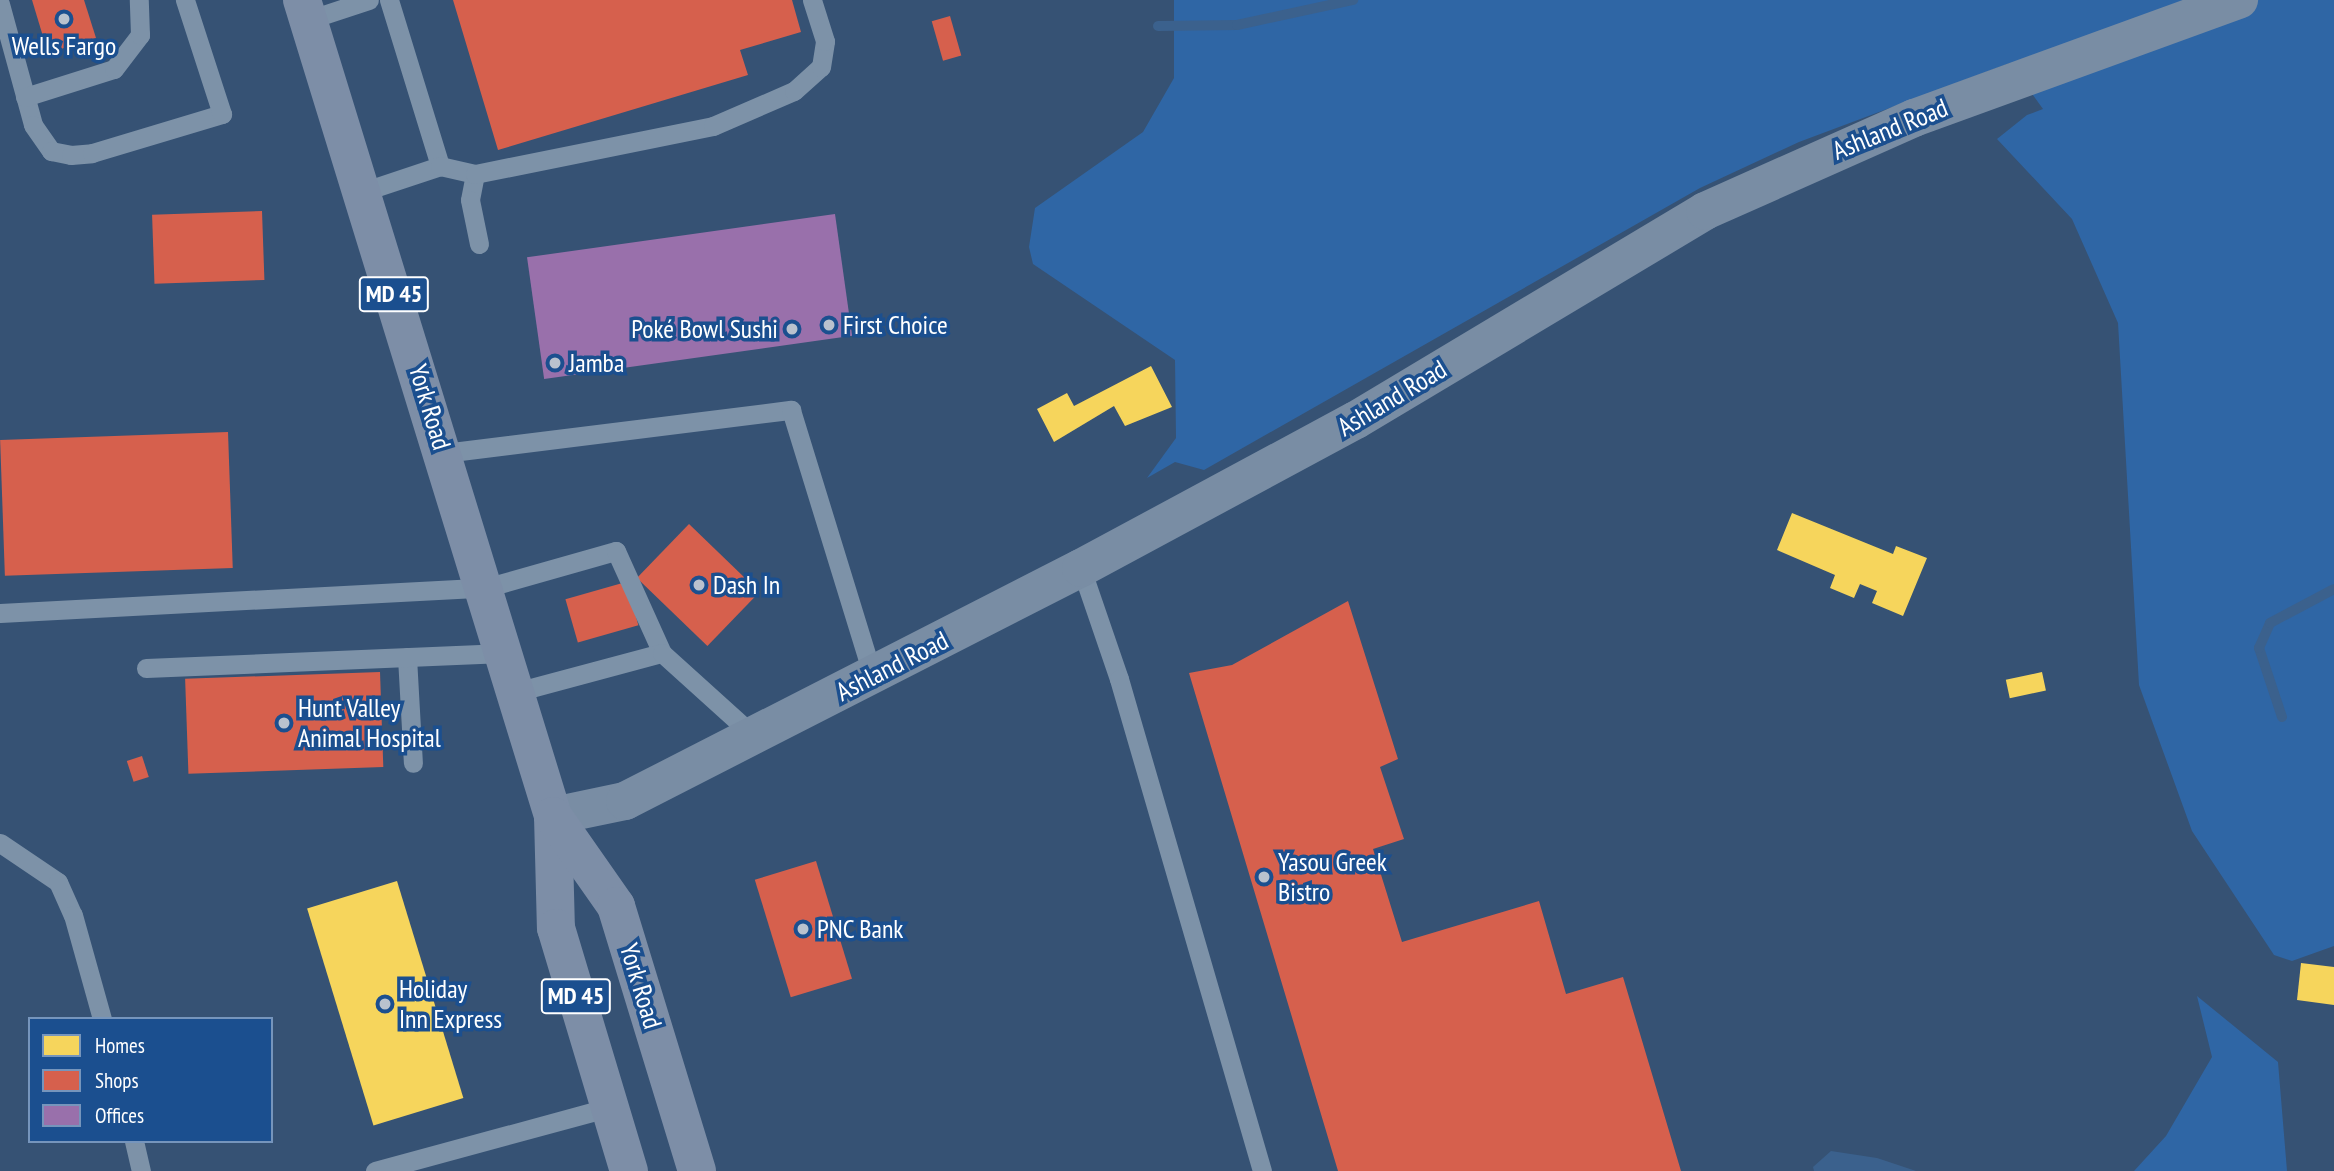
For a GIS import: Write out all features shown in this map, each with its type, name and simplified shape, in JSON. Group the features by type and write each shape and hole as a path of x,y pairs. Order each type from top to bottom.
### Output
{"main road":[{"name":"Ashland Road","path":"553,816 625,801 755,737 1081,568 1356,420 1704,211 1913,118 2239,0"},
{"name":"York Road","path":"305,10 444,453 553,816 556,928 629,1171"},
{"name":"York Road","path":"553,816 616,906 697,1171"}],"lane":[{"path":"25,96 114,69 140,35 138,0"},
{"path":"0,4 33,125 51,151 92,153 222,114 185,0"},
{"path":"305,10 369,0"},
{"path":"389,0 440,166"},
{"path":"362,192 440,166 475,174 713,126 794,91 821,67 825,41 812,0"},
{"path":"475,174 470,200 479,244"},
{"path":"444,453 792,410 873,676"},
{"path":"0,613 485,588 616,551 662,653 755,737"},
{"path":"1081,568 1119,679 1262,1171"},
{"path":"146,668 504,653"},
{"path":"516,692 662,653"},
{"path":"407,657 413,763"},
{"path":"0,843 58,882 73,915 101,1017"},
{"path":"375,1171 610,1107"},
{"path":"134,1143 141,1171"}],"shaded area":[{"path":"1174,0 2334,0 2334,946 2292,961 2274,955 2192,831 2139,685 2118,323 2072,219 1997,139 2027,115 2043,109 2010,63 1799,142 1700,188 1204,470 1175,462 1147,478 1176,438 1175,360 1033,264 1029,247 1035,208 1143,132 1174,78"},
{"path":"2197,996 2278,1062 2287,1171 2134,1171 2166,1136 2212,1057"},
{"path":"1831,1151 1877,1158 1916,1171 1814,1171 1813,1167"}],"building: Homes":[{"path":"1151,366 1172,407 1125,426 1114,406 1054,442 1037,409 1067,393 1074,406"},
{"path":"1792,513 1893,554 1896,546 1927,558 1903,616 1872,603 1877,591 1860,584 1854,598 1830,588 1835,575 1777,550"},
{"path":"2042,672 2046,691 2010,698 2006,680"},
{"name":"Holiday Inn Express","path":"397,881 463,1098 373,1126 307,908"},
{"path":"2301,963 2334,967 2334,1005 2297,1000"}],"building: Shops":[{"name":"Wells Fargo","path":"32,0 84,0 96,38 48,53"},
{"path":"453,0 792,0 801,32 740,50 748,75 498,150"},
{"path":"950,16 961,55 943,61 932,21"},
{"path":"262,211 264,280 154,284 152,215"},
{"path":"228,432 233,568 5,576 0,440"},
{"name":"Dash In","path":"689,524 759,592 707,646 637,578"},
{"path":"626,582 638,625 578,643 565,599"},
{"path":"1348,601 1398,759 1380,767 1404,839 1373,849 1402,942 1539,901 1566,994 1623,977 1681,1171 1338,1171 1189,673 1232,665"},
{"name":"Hunt Valley Animal Hospital","path":"380,672 383,767 188,774 185,679"},
{"path":"142,756 149,777 134,782 127,761"},
{"name":"PNC Bank","path":"816,861 852,979 791,997 755,880"}],"building: Offices":[{"path":"835,214 852,336 544,379 527,257"}],"waterway":[{"path":"1158,26 1237,25 1353,0"},
{"path":"2282,717 2259,648 2270,623 2334,589"}],"place":[{"name":"Wells Fargo","path":"64,19"},
{"name":"First Choice","path":"829,325"},
{"name":"Poké Bowl Sushi","path":"792,329"},
{"name":"Jamba","path":"555,363"},
{"name":"Dash In","path":"699,585"},
{"name":"Hunt Valley Animal Hospital","path":"284,723"},
{"name":"Yasou Greek Bistro","path":"1264,877"},
{"name":"PNC Bank","path":"803,929"},
{"name":"Holiday Inn Express","path":"385,1004"}]}
